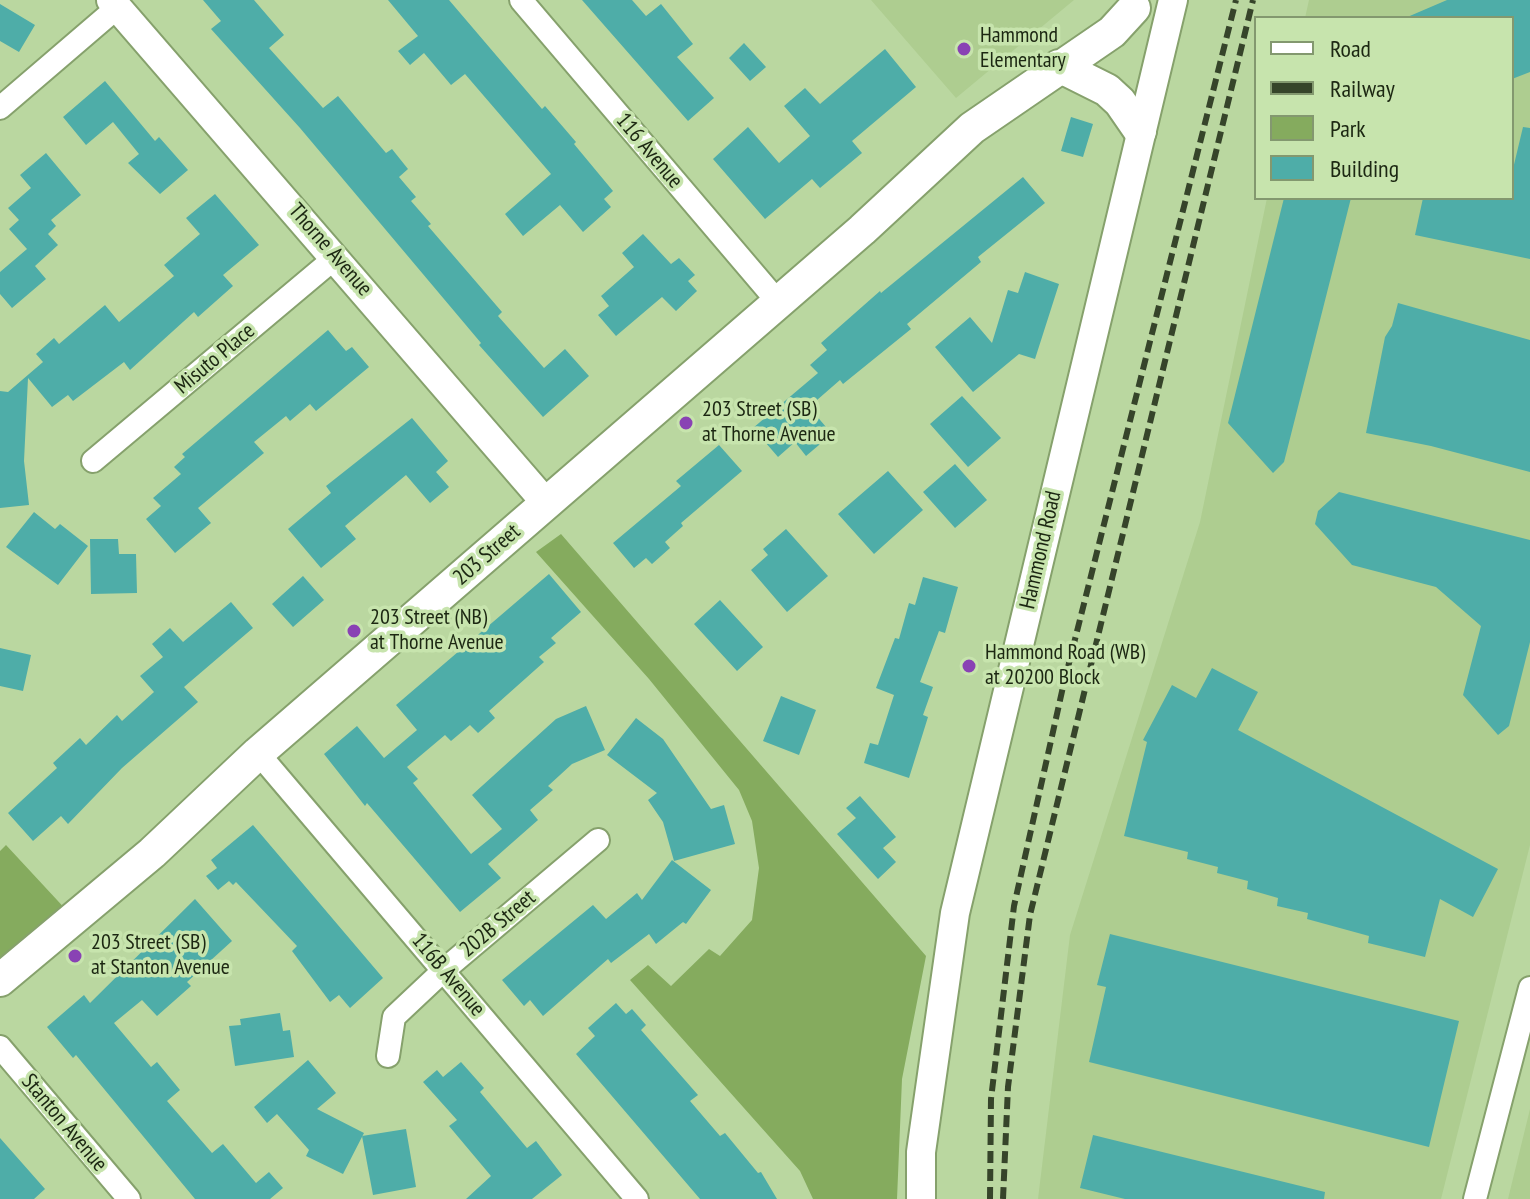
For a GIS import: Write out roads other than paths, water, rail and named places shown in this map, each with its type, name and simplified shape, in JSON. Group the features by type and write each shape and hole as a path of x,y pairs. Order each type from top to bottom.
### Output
{"main road":[{"name":"203 Street","path":"972,128 1005,88 1040,56 1082,26 1109,13 1148,4"},
{"name":"203 Street","path":"0,980 152,853 258,753 778,302 972,128 1148,4"},
{"path":"1059,66 1107,90 1120,102 1140,131"}],"street":[{"name":"116 Avenue","path":"521,0 778,302"},
{"name":"Hammond Road","path":"921,1199 921,1152 955,913 1173,0"},
{"path":"0,108 115,3"},
{"name":"Thorne Avenue","path":"115,3 546,503"},
{"name":"Misuto Place","path":"93,461 336,257"},
{"name":"116B Avenue","path":"258,753 636,1199"},
{"name":"202B Street","path":"388,1056 394,1017 444,970 598,840"},
{"path":"1475,1199 1530,988"},
{"name":"Stanton Avenue","path":"0,1047 129,1199"}],"railway":[{"path":"990,1199 991,1099 1014,906 1063,687 1236,0"},
{"path":"1003,1199 1008,1087 1030,915 1253,0"}],"place":[{"name":"Hammond Elementary","path":"964,49"},
{"name":"203 Street (SB) at Thorne Avenue","path":"686,423"},
{"name":"203 Street (NB) at Thorne Avenue","path":"354,631"},
{"name":"Hammond Road (WB) at 20200 Block","path":"969,666"},
{"name":"203 Street (SB) at Stanton Avenue","path":"75,956"}]}
